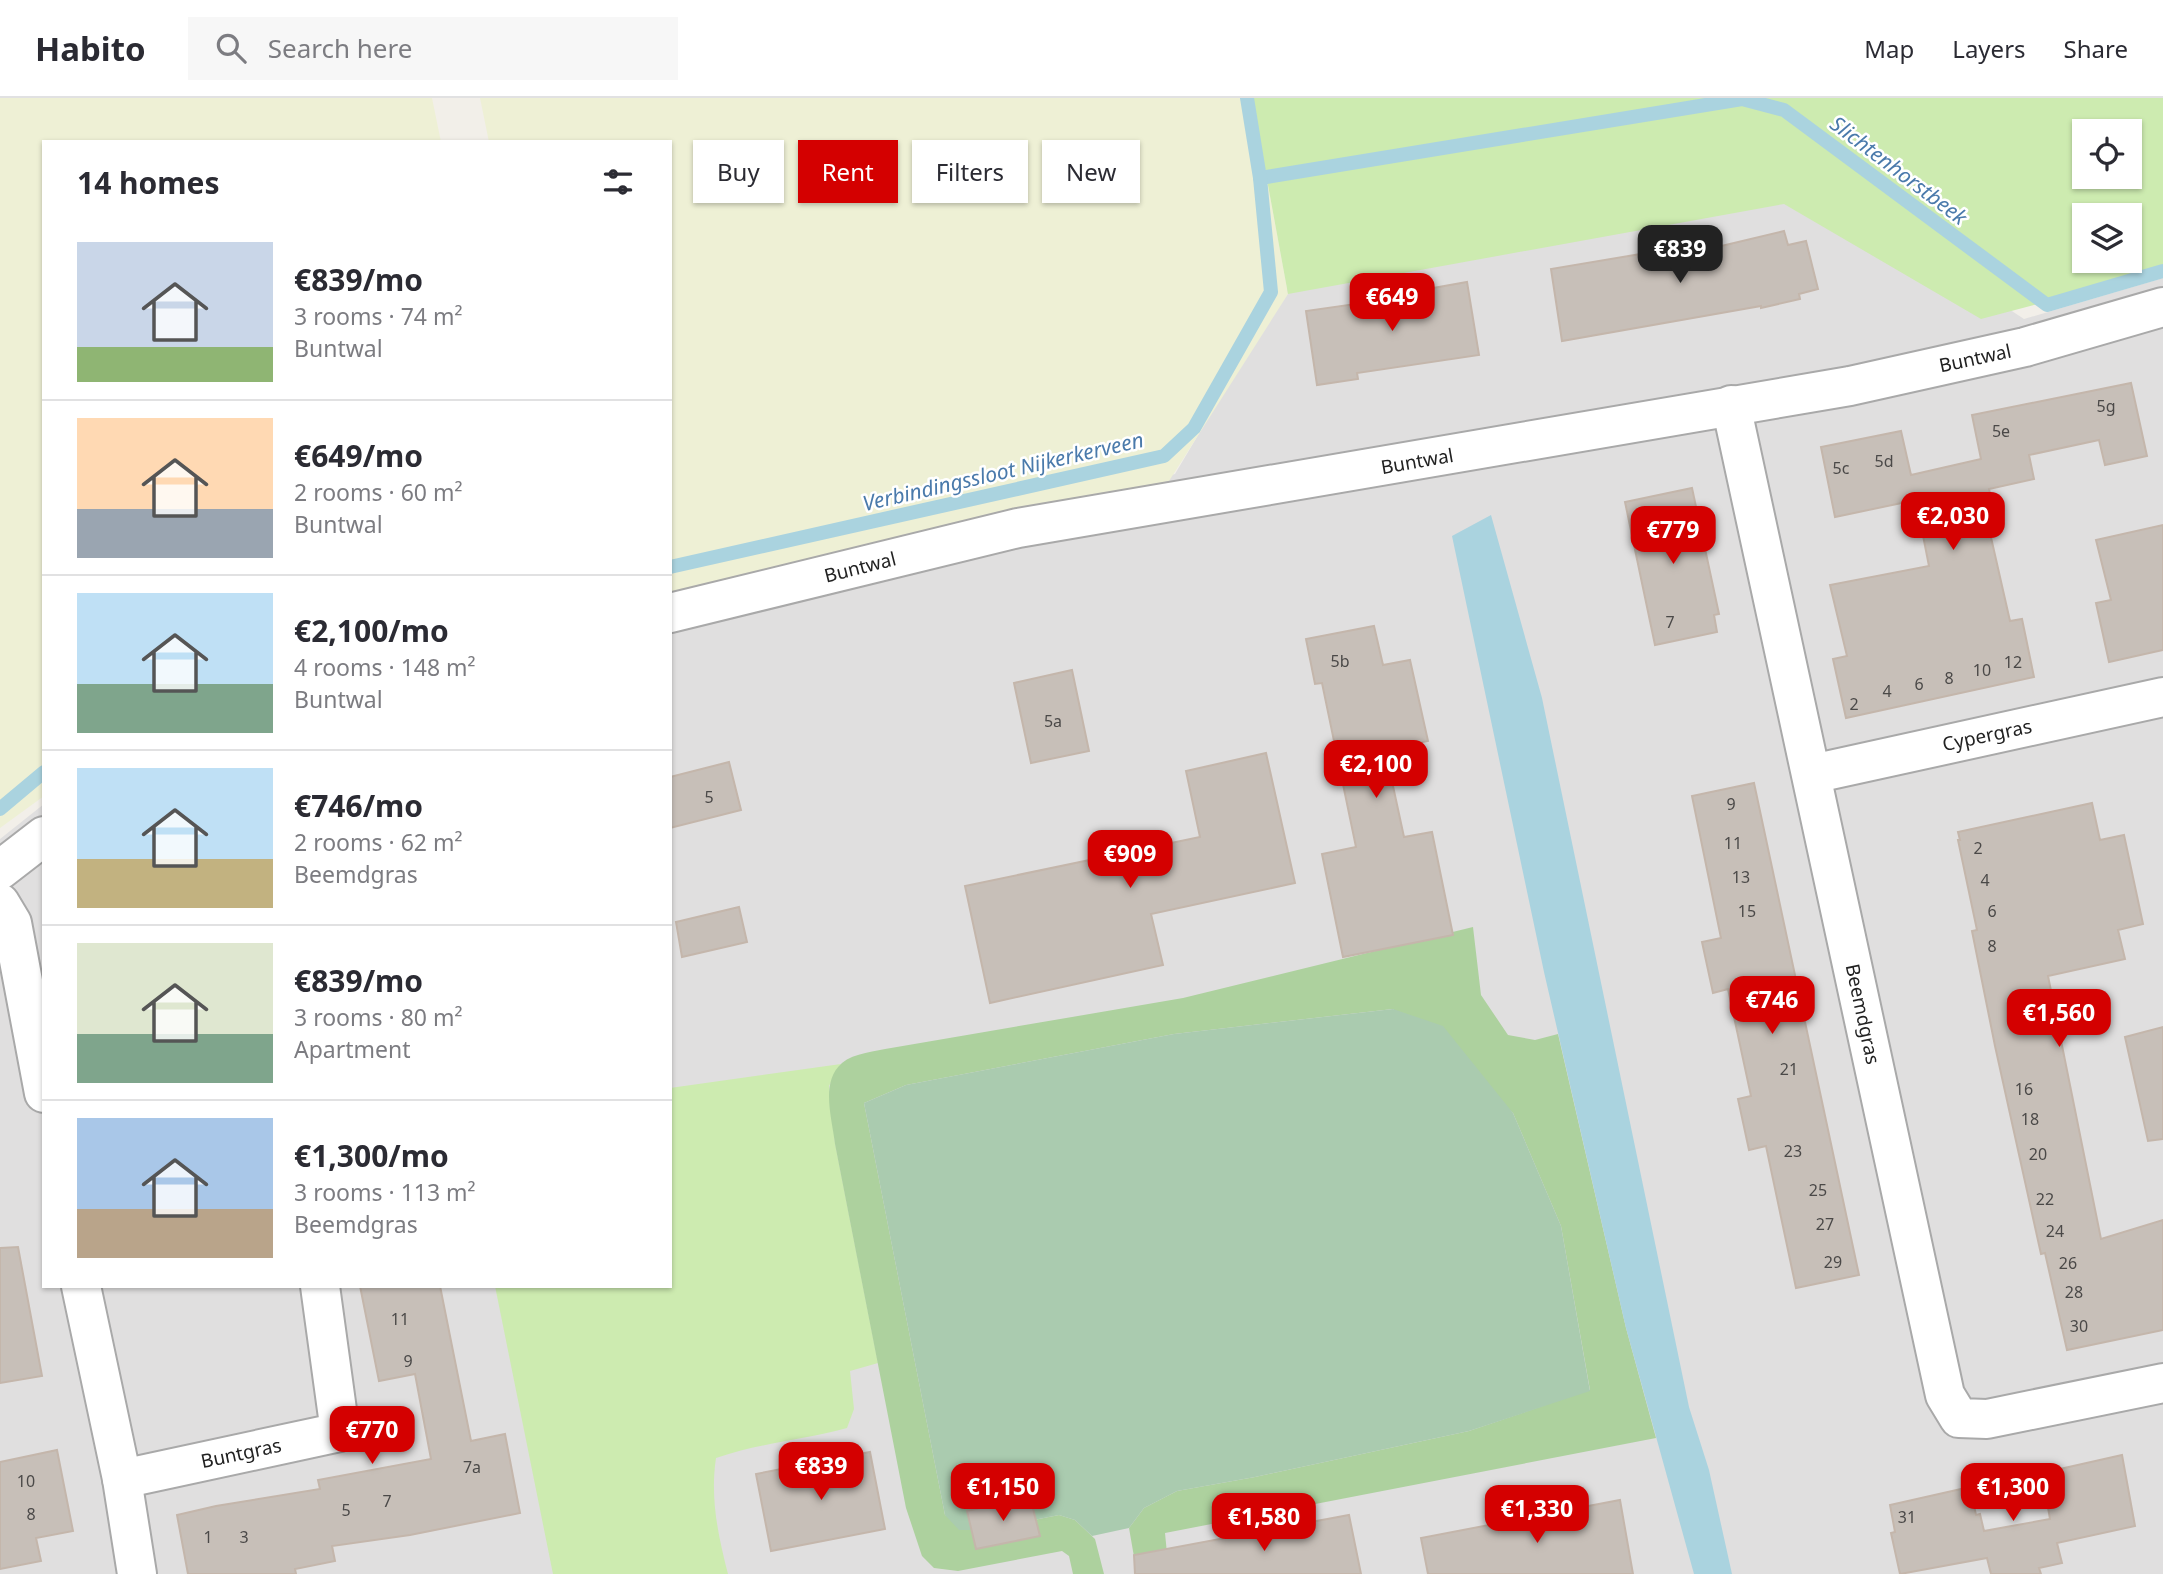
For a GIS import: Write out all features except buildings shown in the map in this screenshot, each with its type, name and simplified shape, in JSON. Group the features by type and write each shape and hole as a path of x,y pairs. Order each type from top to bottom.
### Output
{"street":[{"name":"Buntwal","path":"672,613 1017,528 1850,386 2025,347 2163,307"},
{"name":"Beemdgras","path":"1731,405 1945,1395 1958,1418 1987,1419 2163,1383"},
{"name":"Cypergras","path":"1812,774 2163,697"},
{"path":"0,870 42,838"},
{"path":"0,903 12,923 42,1082"},
{"path":"81,1288 122,1479 137,1574"},
{"name":"Buntgras","path":"122,1479 340,1432 320,1288"}],"shaded area":[{"path":"1822,186 2024,319 2163,278 2163,1574 0,1574 0,839 42,806 42,1288 672,1288 672,591 1175,474 1284,290"}],"green space":[{"path":"0,98 432,98 441,140 42,140 42,797 0,828"},
{"path":"480,98 1252,98 1288,294 1169,481 1051,504 672,596 672,140 489,140"},
{"path":"1252,98 2163,98 2163,271 1981,319 1784,204 1288,294"},
{"path":"1473,927 1481,995 1508,1035 1535,1040 1558,1034 1626,1328 1656,1438 1165,1533 1169,1574 1137,1574 1129,1528 1144,1508 1177,1491 1469,1431 1590,1390 1561,1226 1513,1113 1393,1009 1174,1034 906,1085 864,1103 945,1515 984,1530 1059,1515 1075,1520 1095,1539 1104,1574 1073,1574 1069,1556 1062,1551 958,1571 934,1568 922,1556 906,1508 835,1144 829,1090 835,1071 847,1060 865,1053 1183,998"},
{"path":"1393,1009 1443,1026 1513,1113 1561,1226 1590,1391 1469,1431 1177,1491 1144,1508 1129,1528 1092,1536 1075,1520 1059,1515 984,1530 959,1530 945,1515 864,1103 906,1085 1174,1034"},
{"path":"841,1064 829,1086 835,1143 878,1363 850,1371 854,1409 847,1428 716,1458 716,1516 728,1574 553,1574 495,1288 672,1288 672,1088"}],"water":[{"path":"1491,515 1542,698 1689,1407 1709,1470 1732,1574 1694,1574 1626,1328 1544,972 1452,536"}],"waterway":[{"name":"Verbindingssloot Nijkerkerveen","path":"672,567 1164,456 1194,428 1271,292 1260,178 1247,98"},
{"name":"Slichtenhorstbeek","path":"1260,178 1742,99 1784,110 2047,305 2163,271"},
{"name":"Verbindingssloot Nijkerkerveen","path":"0,809 42,774"}]}
